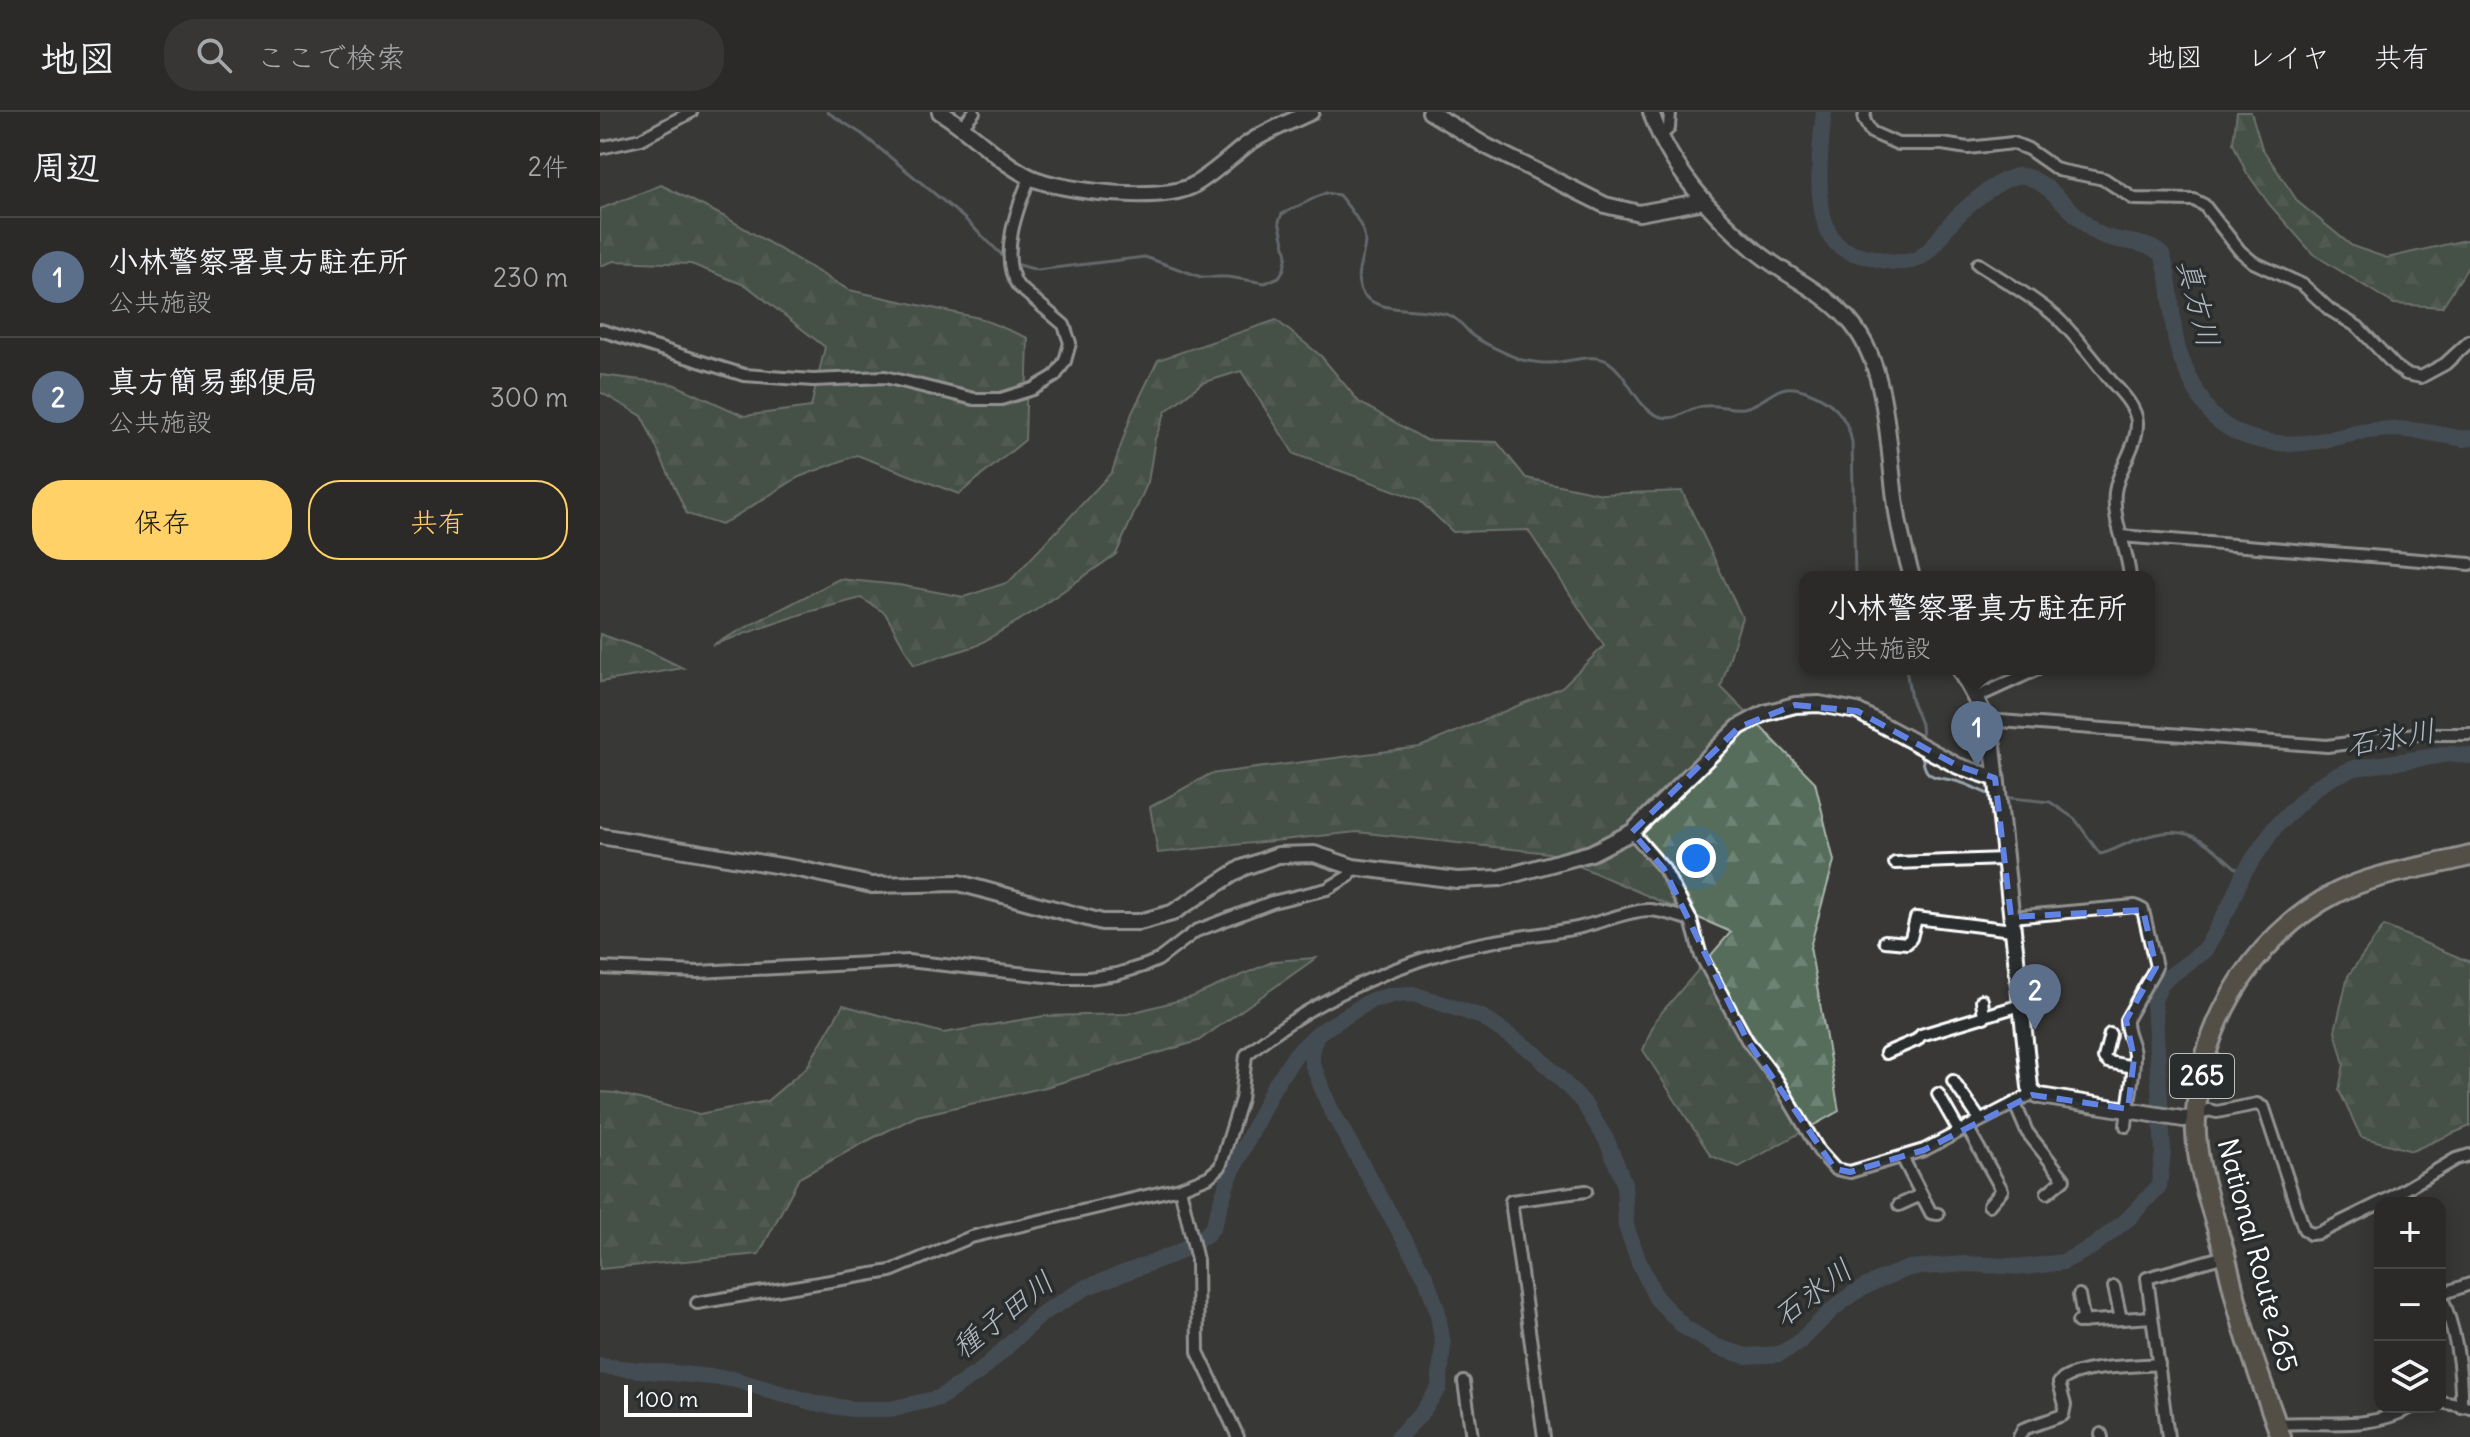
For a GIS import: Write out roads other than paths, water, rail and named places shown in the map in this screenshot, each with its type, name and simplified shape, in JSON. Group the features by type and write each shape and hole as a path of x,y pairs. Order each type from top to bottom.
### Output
{"highway":[{"name":"National Route 265","path":"2279,1431 2245,1332 2189,1119 2220,1015 2261,951 2306,911 2355,884 2470,856"}],"main road":[{"path":"940,112 963,125 1009,164 1030,177 1059,185 1131,195 1175,193 1211,174 1248,143 1311,112"},
{"path":"1430,112 1486,146 1605,205 1639,213 1704,201"},
{"path":"1651,112 1659,137 1704,201 1756,251 1833,304 1861,338 1876,375 1886,419 1896,509 1911,571"},
{"path":"1963,675 1987,720 1993,746 2027,1081 2034,1093 2189,1119"},
{"path":"600,836 799,869 872,885 959,883 1102,922 1139,922 1172,913 1242,868 1278,855 1314,854 1353,867 1457,880 1500,878 1591,853 1632,832 1739,727 1765,713 1795,705 1819,704 1857,711 1958,766 1995,778"}],"street":[{"path":"600,148 641,139 691,112"},
{"path":"963,125 974,112"},
{"path":"1659,137 1669,128 1670,112"},
{"path":"1865,112 1864,120 1871,132 1898,144 1978,148 2013,143 2028,149 2058,170 2104,179 2134,199 2194,200 2204,205 2240,251 2253,262 2303,285 2330,310 2358,327 2406,374 2421,377 2445,364 2470,341"},
{"path":"600,330 744,375 772,379 885,377 974,399 1001,399 1033,389 1055,376 1065,361 1070,343 1064,325 1018,286 1010,267 1011,244 1022,196 1030,177"},
{"path":"1978,264 2055,316 2127,400 2136,416 2136,434 2115,495 2129,571"},
{"path":"2121,536 2470,564"},
{"path":"1977,697 2025,675"},
{"path":"1987,720 2327,746 2415,734 2470,734"},
{"path":"1632,832 1664,869 1691,920 1701,956 1747,1040 1777,1080 1819,1151 1835,1169 1850,1172 1924,1150 2034,1093"},
{"path":"1895,863 2004,859"},
{"path":"600,968 698,972 908,961 1089,978 1117,974 1158,960 1196,931 1272,902 1327,889 1349,876 1353,867"},
{"path":"1885,941 1907,943 1916,918 2012,923 2135,906 2143,910 2156,967 2126,1020 2125,1029 2134,1046 2126,1126"},
{"path":"697,1303 891,1271 971,1237 1180,1188 1208,1177 1220,1167 1241,1099 1246,1055 1297,1018 1371,979 1449,951 1592,925 1640,911 1670,913 1691,920"},
{"path":"1982,1000 1984,1017"},
{"path":"1886,1053 1917,1040 1921,1035 2021,1005"},
{"path":"2110,1034 2104,1058 2108,1062 2133,1067"},
{"path":"1953,1081 1980,1120"},
{"path":"1938,1094 2002,1190 1989,1205"},
{"path":"2015,1104 2027,1132 2064,1179 2047,1193"},
{"path":"2189,1119 2208,1110 2217,1112 2257,1104 2264,1108 2304,1229 2310,1234 2319,1233 2374,1208"},
{"path":"2396,1197 2456,1159 2470,1155"},
{"path":"1902,1157 1931,1213 1938,1214"},
{"path":"1180,1188 1197,1260 1198,1352 1238,1437"},
{"path":"1544,1437 1511,1201 1586,1191"},
{"path":"1899,1205 1921,1195"},
{"path":"2168,1437 2147,1278 2225,1256"},
{"path":"2446,1292 2470,1284"},
{"path":"2114,1287 2121,1319"},
{"path":"2079,1295 2081,1322 2152,1317"},
{"path":"2446,1308 2466,1407 2446,1403"},
{"path":"2019,1437 2023,1429 2063,1415 2065,1405 2059,1383 2062,1379 2090,1370 2159,1364"},
{"path":"1464,1382 1472,1437"},
{"path":"2279,1431 2303,1422 2326,1425 2384,1420 2399,1413"}],"waterway":[{"path":"827,112 862,134 964,218 1006,259"},
{"name":"真方川","path":"1824,112 1820,198 1828,230 1843,249 1885,261 1916,260 1981,196 2009,178 2027,177 2047,188 2094,231 2147,246 2162,255 2169,282 2178,350 2205,405 2224,425 2262,441 2291,444 2389,429 2470,438"},
{"path":"1012,263 1037,270 1145,257 1201,277 1228,277 1265,283 1279,277 1284,269 1287,255 1279,221 1282,214 1325,193 1339,195 1356,217 1364,236 1359,282 1360,289 1371,301 1392,308 1451,316 1477,339 1522,360 1554,363 1593,358 1607,361 1622,375 1645,407 1662,417 1676,417 1702,406 1744,408 1788,388 1806,391 1830,404 1842,416 1852,442 1855,571"},
{"path":"1907,675 1911,699 1921,724 1922,739"},
{"path":"1922,750 1925,768 1932,776 1963,783 1995,796"},
{"name":"石氷川","path":"600,1366 732,1379 818,1404 853,1409 890,1409 939,1398 982,1370 1043,1313 1087,1287 1177,1253 1207,1234 1213,1227 1228,1180 1273,1088 1296,1054 1318,1033 1372,1000 1393,995 1413,994 1482,1017 1536,1054 1583,1102 1607,1141 1624,1183 1626,1226 1656,1298 1684,1327 1717,1347 1746,1356 1779,1354 1797,1344 1852,1294 1909,1268 1966,1264 2026,1267 2063,1262 2092,1247 2129,1218 2159,1186 2163,1152 2154,1000 2162,982 2205,950 2243,874 2275,827 2316,787 2355,768 2450,754 2470,756"},
{"path":"2002,797 2050,802 2075,819 2100,854 2154,834 2183,833 2206,843 2243,874"},
{"name":"石氷川","path":"1317,1034 1312,1063 1330,1108 1426,1278 1437,1309 1443,1344 1439,1388 1420,1415 1398,1437"}],"place":[{"name":"小林警察署真方駐在所","path":"1977,767"},
{"name":"真方簡易郵便局","path":"2035,1030"}],"water label":[{"name":"種子田川","path":"1003,1315"}]}
